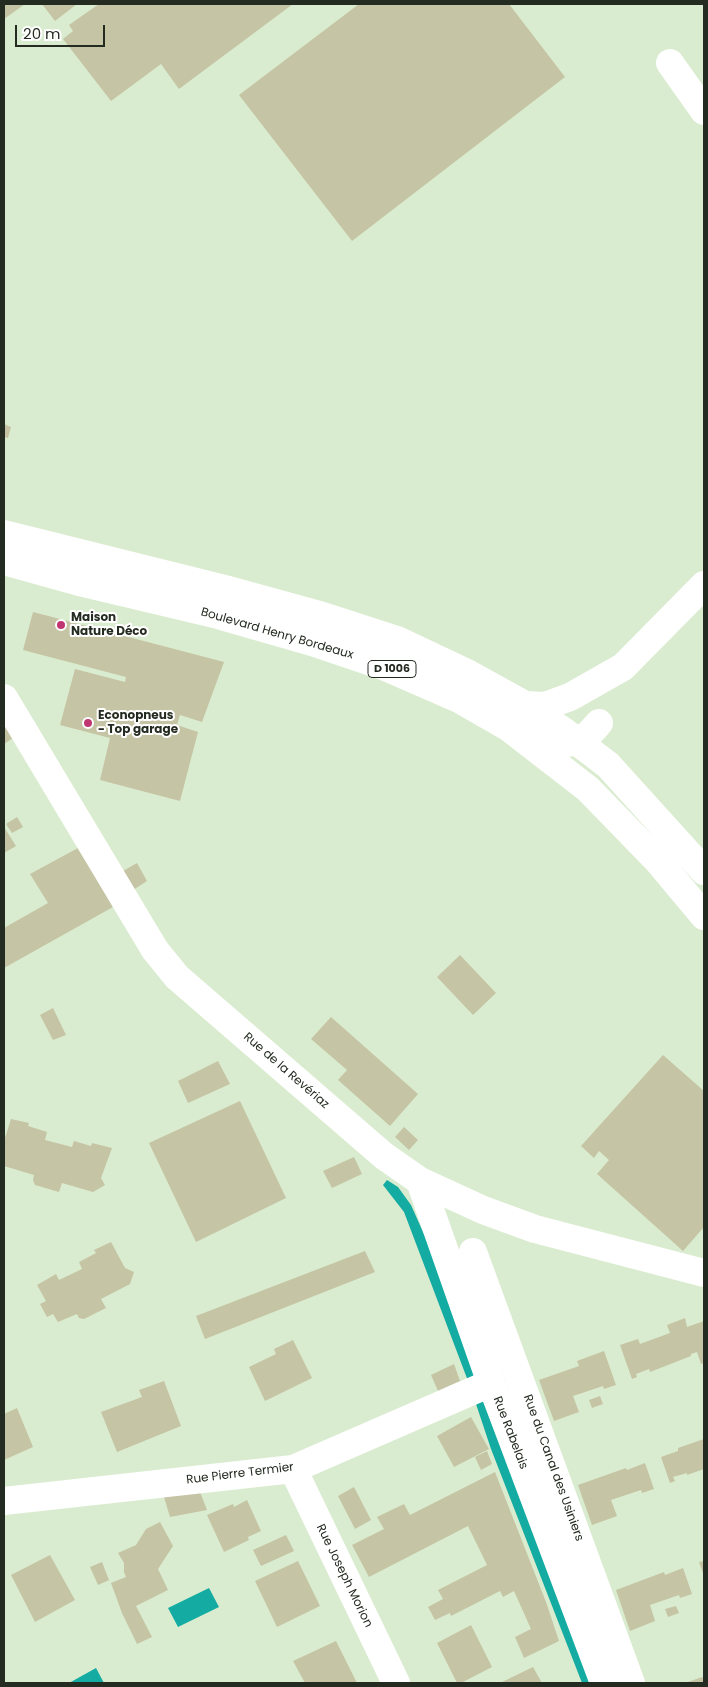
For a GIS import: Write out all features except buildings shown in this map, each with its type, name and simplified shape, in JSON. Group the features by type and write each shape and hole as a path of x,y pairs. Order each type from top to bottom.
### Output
{"street":[{"path":"670,63 704,111"},
{"name":"Boulevard Henry Bordeaux","path":"4,534 225,589 323,616 397,640 469,674 525,705 577,741 608,766 704,871"},
{"name":"Boulevard Henry Bordeaux","path":"4,548 220,604 323,616"},
{"name":"Boulevard Henry Bordeaux","path":"4,561 312,642 383,666 460,700 508,728 588,789 658,861 704,916"},
{"path":"525,705 545,706 570,697 623,667 704,585"},
{"path":"312,642 356,640 464,687 551,741 567,743 577,741 589,734 599,723 610,693 623,667"},
{"name":"Rue de la Revériaz","path":"4,698 156,950 177,977 384,1156 420,1181 483,1210 535,1228 704,1273"},
{"path":"599,723 602,747 608,766"},
{"name":"Rue Rabelais","path":"420,1181 479,1388 604,1683"},
{"name":"Rue du Canal des Usiniers","path":"473,1252 632,1683"},
{"name":"Rue Pierre Termier","path":"4,1501 293,1469 479,1388"},
{"name":"Rue Joseph Morion","path":"293,1469 396,1683"}],"water":[{"path":"387,1180 398,1187 411,1205 448,1288 475,1378 468,1381 404,1212 383,1185"},
{"path":"481,1392 592,1683 582,1683 491,1449 473,1395"},
{"path":"209,1588 219,1607 178,1627 168,1608"},
{"path":"96,1668 104,1683 69,1683"}],"place":[{"name":"Maison Nature Déco","path":"61,625"},
{"name":"Econopneus - Top garage","path":"88,723"}]}
